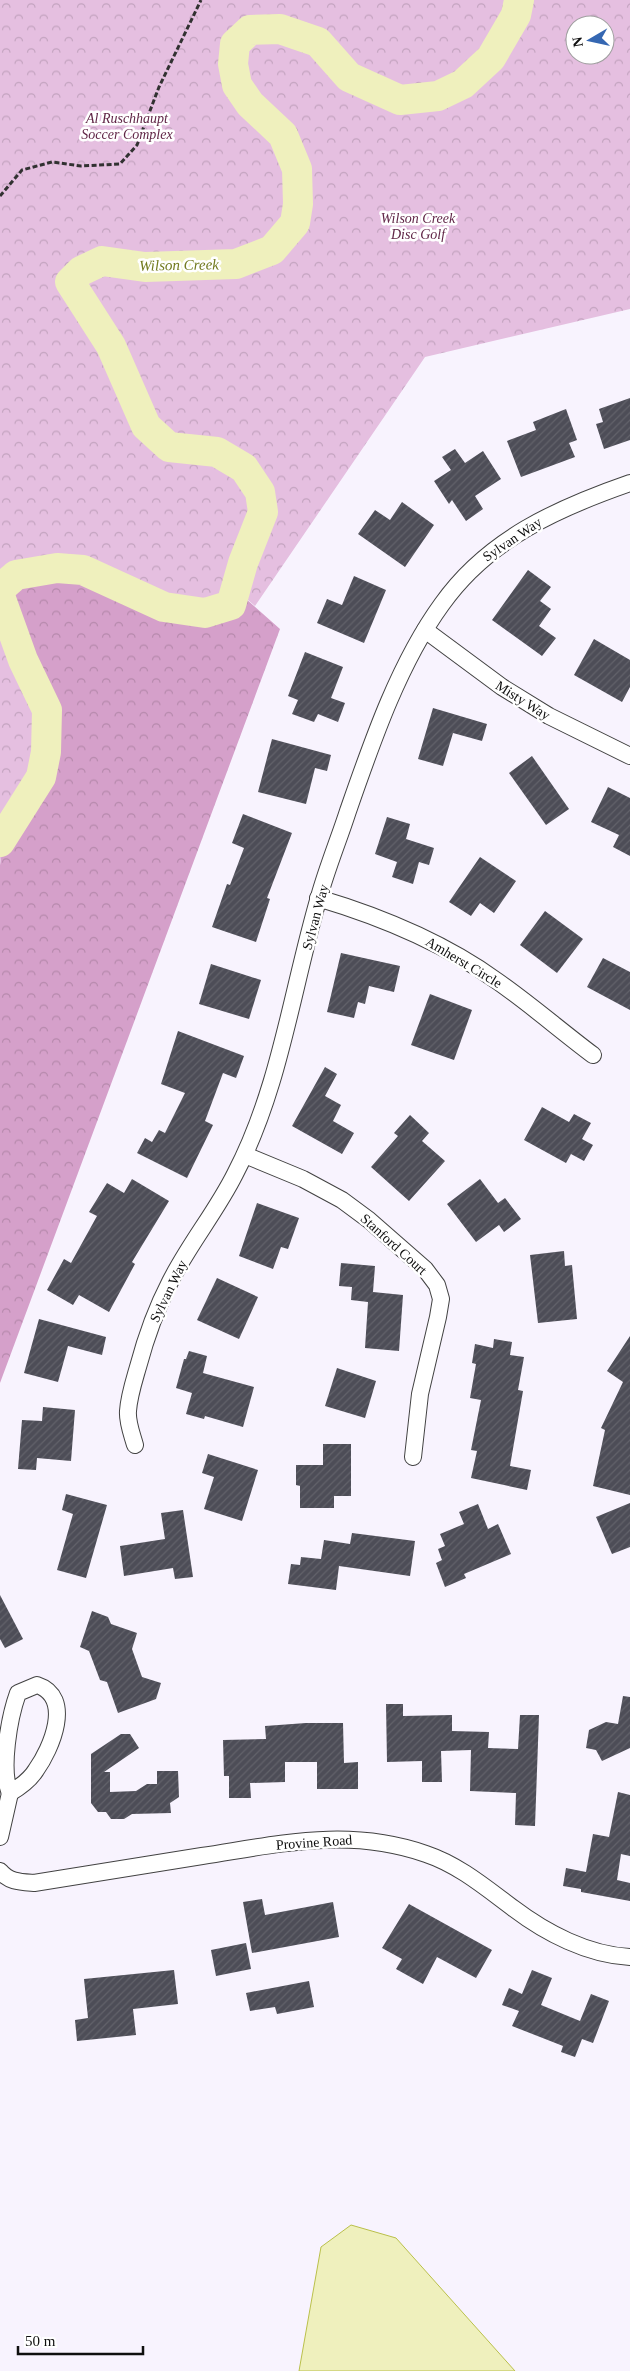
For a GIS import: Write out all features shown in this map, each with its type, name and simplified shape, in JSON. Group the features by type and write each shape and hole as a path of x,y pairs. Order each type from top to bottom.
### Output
{"street":[{"name":"Sylvan Way","path":"135,1444 128,1413 136,1374 153,1318 171,1280 228,1189 245,1156 273,1077 318,898 364,764 385,713 425,630 441,604 460,581 502,543 546,516 630,483"},
{"name":"Misty Way","path":"425,630 502,688 541,712 630,756"},
{"name":"Amherst Circle","path":"318,898 382,919 449,951 498,981 593,1055"},
{"name":"Stanford Court","path":"245,1156 302,1179 342,1200 369,1220 418,1263 438,1286 441,1299 420,1394 412,1456"},
{"path":"0,1837 10,1793 20,1787 36,1772 51,1744 56,1723 56,1707 53,1696 37,1685 18,1693 14,1704 3,1773 4,1785 10,1793"},
{"name":"Provine Road","path":"2,1873 16,1882 34,1883 294,1841 340,1838 366,1840 393,1844 428,1855 489,1888 513,1908 557,1935 594,1951 630,1957"}],"path":[{"path":"0,196 22,170 52,162 81,166 120,164 137,145 159,87 200,0"}],"green space":[{"path":"0,0 630,0 630,309 425,357 255,606 236,590 211,620 143,593 38,567 0,609"},
{"path":"38,567 143,593 211,620 236,590 280,629 0,1383 0,865 2,851 48,784 29,657 0,625 0,609"},
{"path":"0,625 29,657 59,721 48,784 2,851 0,865"}],"shaded area":[{"path":"351,2225 396,2238 515,2371 299,2371 321,2247"}],"building":[{"path":"630,398 630,440 604,449 596,424 603,422 599,409"},
{"path":"566,409 577,440 569,443 575,457 521,477 507,441 536,430 533,422"},
{"path":"455,449 465,463 483,451 501,479 475,496 483,509 466,521 452,500 449,504 434,481 451,470 442,457"},
{"path":"402,502 434,525 405,567 358,534 375,510 390,520"},
{"path":"528,570 551,587 540,601 551,609 539,626 556,638 542,656 492,620"},
{"path":"354,576 386,590 364,643 317,623 327,599 342,605"},
{"path":"594,639 630,660 630,687 622,702 574,675"},
{"path":"305,652 343,667 331,698 345,703 338,722 318,714 314,722 292,714 298,700 288,696"},
{"path":"433,708 487,724 482,741 453,733 443,766 418,759"},
{"path":"272,739 331,755 327,771 315,768 306,804 258,792"},
{"path":"532,756 569,809 546,825 509,773"},
{"path":"608,787 630,798 630,856 613,847 619,835 591,822"},
{"path":"243,814 292,833 267,898 270,899 256,942 212,927 227,884 230,885 244,848 232,843"},
{"path":"387,817 410,824 406,839 434,848 429,865 419,862 413,884 392,877 397,862 375,854"},
{"path":"480,857 516,881 494,913 480,903 471,916 449,902"},
{"path":"545,911 583,939 557,973 520,945"},
{"path":"341,953 400,966 394,992 369,986 365,1004 358,1002 354,1018 327,1012"},
{"path":"603,958 630,972 630,1010 587,987"},
{"path":"211,964 261,980 249,1019 199,1004"},
{"path":"430,994 472,1010 454,1060 411,1045"},
{"path":"178,1031 244,1056 236,1078 223,1073 205,1121 213,1125 187,1178 137,1153 145,1138 152,1142 159,1130 165,1133 185,1093 161,1084"},
{"path":"325,1067 337,1074 325,1096 341,1105 333,1121 354,1133 342,1154 292,1126"},
{"path":"542,1107 569,1122 574,1114 591,1123 582,1139 593,1145 584,1161 571,1154 566,1163 524,1140"},
{"path":"410,1115 429,1133 422,1141 445,1161 409,1201 371,1167 398,1136 394,1133"},
{"path":"132,1179 169,1201 132,1262 135,1264 109,1312 79,1295 73,1305 47,1290 64,1259 71,1263 97,1216 89,1212 107,1183 124,1193"},
{"path":"480,1179 498,1203 505,1198 521,1219 504,1232 499,1225 476,1242 447,1204"},
{"path":"257,1203 299,1218 288,1249 281,1247 273,1269 239,1256"},
{"path":"564,1251 565,1266 572,1265 577,1319 538,1323 530,1255"},
{"path":"341,1263 375,1266 373,1292 403,1295 399,1351 365,1348 368,1302 351,1300 352,1287 339,1286"},
{"path":"217,1278 258,1297 239,1339 197,1320"},
{"path":"39,1319 106,1337 102,1355 68,1346 58,1382 24,1373"},
{"path":"630,1336 630,1495 593,1486 605,1430 601,1428 623,1382 607,1371"},
{"path":"494,1339 512,1342 510,1355 524,1357 518,1390 523,1391 510,1466 531,1470 527,1490 471,1478 477,1451 471,1450 481,1400 470,1398 476,1364 472,1363 475,1344 493,1348"},
{"path":"189,1351 207,1356 203,1373 254,1387 243,1427 205,1416 204,1419 186,1414 192,1393 176,1388 184,1359 186,1359"},
{"path":"337,1368 376,1381 365,1418 325,1406"},
{"path":"43,1407 75,1410 71,1461 37,1458 36,1470 18,1469 22,1420 42,1421"},
{"path":"323,1444 351,1444 351,1496 334,1496 334,1508 300,1508 300,1486 296,1485 296,1465 323,1465"},
{"path":"208,1454 258,1470 242,1521 204,1509 214,1477 202,1473"},
{"path":"66,1494 107,1505 86,1578 57,1570 73,1514 62,1510"},
{"path":"630,1503 630,1547 612,1554 596,1517"},
{"path":"478,1504 488,1529 498,1524 511,1554 464,1574 466,1578 445,1587 436,1563 442,1560 438,1549 445,1546 440,1534 464,1524 459,1512"},
{"path":"183,1510 193,1577 175,1579 173,1568 124,1576 120,1546 165,1539 161,1513"},
{"path":"352,1533 415,1541 410,1576 339,1566 336,1590 288,1584 291,1564 300,1565 301,1557 321,1559 324,1540 350,1544"},
{"path":"0,1595 23,1639 5,1648 0,1639"},
{"path":"92,1611 108,1617 111,1624 137,1633 132,1649 142,1677 161,1683 156,1699 118,1713 107,1682 100,1680 89,1651 80,1647"},
{"path":"623,1696 630,1697 630,1748 602,1761 596,1750 586,1748 589,1730 606,1722 618,1724"},
{"path":"386,1704 403,1704 403,1716 452,1715 452,1731 489,1732 488,1748 518,1749 520,1715 539,1715 535,1826 515,1825 516,1793 470,1791 471,1750 441,1751 442,1782 422,1782 422,1761 387,1762"},
{"path":"343,1723 344,1763 358,1762 358,1789 317,1789 317,1762 285,1762 285,1782 250,1783 251,1798 229,1798 229,1776 224,1776 223,1740 266,1739 265,1726"},
{"path":"121,1734 130,1734 139,1748 104,1772 110,1772 110,1792 136,1791 147,1784 157,1784 157,1771 178,1771 179,1797 170,1803 171,1813 132,1814 124,1819 111,1819 106,1812 98,1812 91,1803 91,1754"},
{"path":"618,1792 630,1795 630,1856 621,1854 617,1880 630,1883 630,1901 581,1892 581,1889 563,1886 566,1868 586,1872 593,1834 609,1837"},
{"path":"262,1899 265,1915 333,1902 339,1937 252,1953 243,1902"},
{"path":"409,1904 492,1950 476,1978 437,1957 423,1984 396,1969 402,1959 382,1948"},
{"path":"246,1943 251,1969 216,1976 211,1950"},
{"path":"174,1970 178,2004 133,2009 136,2035 77,2041 75,2020 88,2018 84,1979"},
{"path":"532,1970 552,1978 541,2005 580,2021 591,1994 609,2001 593,2043 582,2039 575,2057 561,2052 563,2046 512,2026 519,2011 502,2005 509,1988 522,1994"},
{"path":"309,1981 314,2007 277,2014 275,2007 250,2011 246,1993"}],"waterway":[{"name":"Wilson Creek","path":"0,589 16,575 57,568 83,570 164,607 205,613 231,605 243,563 263,512 260,492 244,468 217,452 169,447 146,426 111,346 70,282 81,271 102,261 145,267 236,264 272,250 295,223 298,204 297,169 283,135 250,104 237,85 233,64 235,44 250,30 280,29 318,42 349,77 400,100 438,96 463,84 491,58 516,15 519,0"},
{"name":"Wilson Creek","path":"0,596 23,660 47,710 46,752 41,777 0,842"}],"park label":[{"name":"Al Ruschhaupt Soccer Complex","path":"127,126"},
{"name":"Wilson Creek Disc Golf","path":"418,226"}]}
